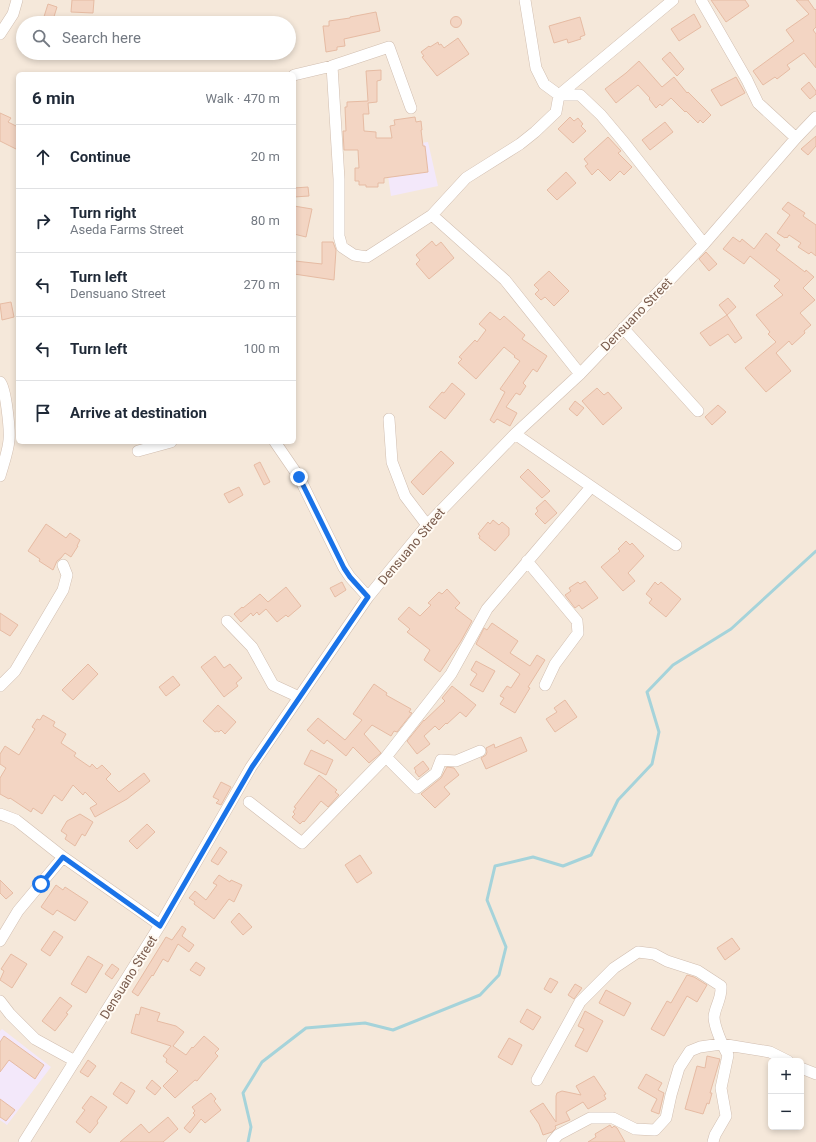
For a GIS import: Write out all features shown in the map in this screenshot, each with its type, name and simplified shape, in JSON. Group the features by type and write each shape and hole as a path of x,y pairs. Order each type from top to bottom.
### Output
{"street":[{"path":"0,34 13,14 17,0"},
{"path":"525,0 536,68 544,84 559,95 580,95 601,115 704,244"},
{"path":"332,66 339,179 339,236 342,247 354,255 367,257 432,215 466,178 520,144 535,132 556,112 559,95 673,0"},
{"path":"701,0 747,80 758,103 796,138"},
{"path":"296,75 332,66 389,47 411,108"},
{"name":"Densuano Street","path":"24,1142 160,926 252,767 368,597 427,525 515,434 580,374 704,244 816,117"},
{"path":"432,215 505,280 580,374"},
{"path":"623,328 698,411"},
{"path":"0,382 3,385 9,440 0,476"},
{"path":"389,419 392,462 405,496 427,525"},
{"path":"515,434 676,545"},
{"path":"138,451 164,444"},
{"path":"276,444 299,477 344,568 368,597"},
{"path":"249,802 302,843 386,757 451,674 487,609 591,487"},
{"path":"527,561 578,621 578,633 555,664 545,685"},
{"path":"0,686 15,671 63,590 67,575 64,564"},
{"path":"227,621 252,647 273,685 299,697"},
{"path":"386,757 417,788 436,773 441,760 456,761 480,751"},
{"path":"0,814 16,820 63,857 160,926"},
{"path":"0,941 18,911 63,857"},
{"path":"538,1080 580,1002 614,968 638,952 654,954 667,961 698,971 721,986 721,995 714,1017 721,1044 728,1055 721,1088 726,1116 713,1142"},
{"path":"0,1000 10,1014 35,1039 75,1061"},
{"path":"552,1142 558,1136 590,1118 613,1118 636,1128 656,1130 666,1118 670,1095 679,1068 690,1051 700,1047 721,1044 770,1052 782,1058"},
{"path":"804,1069 816,1074"}],"shaded area":[{"path":"0,0 816,0 816,1142 0,1142"},
{"path":"428,142 438,186 391,196 384,148"},
{"path":"2,1029 51,1067 7,1125 0,1120 0,1031"}],"building":[{"path":"72,0 94,0 93,13 71,12"},
{"path":"711,0 745,0 749,6 726,22"},
{"path":"796,0 808,0 815,10 816,9 816,27 813,30 816,34 816,68 804,53 787,65 790,69 777,79 775,77 763,85 753,71 794,41 786,30 809,14"},
{"path":"48,4 57,7 54,16 44,16"},
{"path":"376,12 380,31 344,39 345,46 337,47 337,50 326,52 323,26 329,26 329,21"},
{"path":"694,14 701,27 679,41 671,29"},
{"path":"456,16 460,18 462,22 460,26 456,28 452,26 450,22 452,18"},
{"path":"580,17 585,35 580,37 581,39 568,43 567,39 554,43 549,26"},
{"path":"458,38 469,54 437,76 422,57 424,56 421,52 438,42 439,45 441,44 444,48"},
{"path":"670,52 684,69 677,76 662,59"},
{"path":"639,61 662,87 674,77 687,93 688,92 711,115 703,123 700,120 698,123 671,98 662,106 660,104 656,108 649,99 650,98 638,85 616,103 605,89"},
{"path":"381,70 381,80 377,81 377,102 368,103 369,114 363,114 364,131 376,132 376,138 392,138 390,126 395,125 394,120 415,117 416,122 421,121 423,146 425,146 428,172 384,178 384,183 378,183 378,187 366,187 366,185 359,185 359,181 355,181 355,168 359,168 358,150 344,150 343,131 346,131 345,107 347,107 347,102 368,101 366,71"},
{"path":"736,77 745,93 721,106 711,90"},
{"path":"809,82 816,91 816,94 810,99 801,89"},
{"path":"0,113 11,118 8,122 16,126 16,149 0,141"},
{"path":"570,117 574,121 578,118 583,124 581,126 586,131 573,143 558,129"},
{"path":"665,122 673,132 650,150 642,140"},
{"path":"816,136 816,146 808,155 801,149"},
{"path":"608,137 621,151 618,153 632,167 624,175 620,171 610,181 598,169 592,175 585,166 588,164 584,159"},
{"path":"566,172 576,183 557,200 547,190"},
{"path":"308,187 309,196 296,197 296,188"},
{"path":"788,202 805,213 803,216 816,225 816,256 811,252 809,254 798,247 801,243 789,235 785,238 777,233 790,215 782,209"},
{"path":"296,206 312,209 306,237 296,234"},
{"path":"766,233 780,245 776,250 814,277 803,288 815,300 800,313 811,325 792,345 789,341 776,353 791,371 766,392 745,368 776,342 768,334 770,332 756,315 783,295 774,286 780,280 750,256 744,264 723,249 733,237 740,242 742,239 754,249"},
{"path":"432,241 436,246 441,242 454,258 429,279 416,264 420,260 416,255"},
{"path":"322,242 333,242 336,250 334,280 296,274 296,261 322,264"},
{"path":"706,252 717,264 709,271 699,259"},
{"path":"549,271 569,291 554,306 545,297 541,300 535,294 539,290 534,285"},
{"path":"728,298 736,307 727,315 719,305"},
{"path":"11,302 14,317 2,320 0,304"},
{"path":"490,312 500,320 504,316 525,335 522,339 547,356 537,372 533,369 523,383 526,386 520,395 516,393 506,407 517,413 510,426 497,419 494,423 490,420 505,392 500,389 520,361 504,347 476,379 458,363 462,359 459,357 475,340 477,342 486,330 479,324"},
{"path":"727,315 742,338 735,343 728,334 710,346 700,333"},
{"path":"452,383 465,394 445,419 429,407"},
{"path":"597,388 604,395 608,392 622,408 603,425 582,401"},
{"path":"575,401 584,408 577,416 569,409"},
{"path":"718,405 726,412 712,425 705,417"},
{"path":"441,451 454,463 423,495 411,482"},
{"path":"260,462 270,482 264,485 254,465"},
{"path":"528,469 550,491 542,498 520,477"},
{"path":"239,487 243,495 229,503 224,494"},
{"path":"545,500 557,513 545,524 535,514 538,511 536,508"},
{"path":"493,520 499,525 502,522 509,528 509,535 495,551 479,538 480,536 478,534 488,522 490,524"},
{"path":"46,524 66,538 70,533 80,540 71,557 65,553 57,561 53,570 39,561 40,559 28,551"},
{"path":"626,541 630,545 632,543 644,556 628,573 635,581 623,591 601,567 620,551 618,549"},
{"path":"585,581 598,598 582,609 579,605 575,608 565,595 571,591 569,588 578,582 580,584"},
{"path":"342,582 346,590 335,597 330,588"},
{"path":"655,582 658,585 661,582 681,599 666,617 649,603 652,599 646,594"},
{"path":"286,587 301,606 288,617 286,615 277,622 266,609 259,615 257,612 253,616 251,613 241,622 234,614 260,594 268,602"},
{"path":"447,589 460,603 455,608 472,621 461,641 440,672 424,660 430,650 407,632 410,629 398,619 409,607 420,616 431,605 428,603 439,592 442,594"},
{"path":"0,613 18,625 10,636 0,630"},
{"path":"492,623 518,641 510,653 530,666 537,655 545,660 528,687 530,688 515,713 500,704 504,698 500,696 507,686 511,688 520,674 476,644 484,628 487,630"},
{"path":"215,656 224,668 230,664 242,678 236,683 238,686 224,697 201,667"},
{"path":"476,661 495,671 483,692 470,685 477,674 471,670"},
{"path":"88,664 98,674 73,700 62,690"},
{"path":"173,676 180,685 166,696 159,687"},
{"path":"374,684 387,693 386,695 411,709 409,712 412,713 397,732 394,731 391,736 372,725 364,734 381,753 369,763 353,747 346,756 327,740 324,744 307,730 318,718 345,740 362,720 353,714"},
{"path":"452,686 476,705 466,717 460,712 439,730 435,726 424,736 430,744 417,754 407,741 424,720 445,701 442,698"},
{"path":"565,700 577,717 555,732 546,719 557,712 554,708"},
{"path":"218,705 236,722 225,734 221,730 219,732 215,732 203,721"},
{"path":"43,715 55,722 53,726 66,734 61,743 76,753 74,756 90,767 92,764 97,769 102,765 111,774 106,779 119,792 144,773 150,781 127,799 95,817 90,808 97,804 85,792 83,795 73,785 62,801 54,795 42,814 33,808 31,812 10,798 9,799 0,794 0,778 6,768 0,764 0,754 5,746 19,755 35,729 32,727 37,719 40,720"},
{"path":"521,737 527,751 486,769 481,758 486,755 486,748 494,744 495,748"},
{"path":"311,750 333,760 326,775 304,764"},
{"path":"423,761 429,769 419,777 414,768"},
{"path":"447,767 454,768 459,775 444,787 450,794 435,808 421,794 441,778"},
{"path":"319,775 337,790 335,792 339,795 328,807 321,801 304,822 303,821 300,824 292,817 295,814 293,812 296,808 294,807"},
{"path":"221,782 231,787 221,805 216,803 219,800 213,797"},
{"path":"80,814 93,822 85,836 82,834 75,846 65,839 67,835 61,831 67,821"},
{"path":"147,824 155,832 137,849 129,841"},
{"path":"220,847 227,852 218,865 211,861"},
{"path":"360,855 372,873 357,883 345,865"},
{"path":"219,875 230,882 231,880 242,885 234,902 229,899 214,919 194,904 195,902 189,898 195,891 206,900 217,885 213,883"},
{"path":"0,880 13,893 6,899 0,893"},
{"path":"56,885 63,890 65,887 88,902 75,921 57,910 53,915 41,907"},
{"path":"239,913 252,927 243,935 231,922"},
{"path":"182,926 186,929 182,936 194,945 189,952 178,944 168,962 163,959 153,976 152,975 138,996 132,992 166,937 172,940"},
{"path":"54,931 63,937 50,956 41,950"},
{"path":"732,938 740,949 725,960 717,948"},
{"path":"11,954 27,964 12,988 0,980 4,971 1,969"},
{"path":"88,956 103,965 86,993 71,984"},
{"path":"196,962 205,968 200,976 190,970"},
{"path":"112,964 119,969 112,979 105,974"},
{"path":"687,975 694,977 707,985 697,1002 687,996 664,1036 651,1029 667,1001 671,1003"},
{"path":"550,978 558,982 551,993 544,989"},
{"path":"575,984 582,988 574,999 568,995"},
{"path":"606,990 631,1003 624,1016 599,1003"},
{"path":"60,997 72,1006 55,1031 42,1021"},
{"path":"141,1007 160,1013 157,1021 176,1026 184,1032 173,1046 186,1055 204,1036 219,1049 215,1053 218,1056 197,1081 195,1080 175,1098 163,1086 178,1071 166,1062 167,1059 163,1056 171,1046 131,1033 136,1014 139,1015"},
{"path":"527,1009 541,1017 533,1030 520,1022"},
{"path":"585,1011 603,1021 587,1052 575,1046 584,1029 578,1026"},
{"path":"4,1036 44,1065 35,1079 9,1060 0,1072 0,1042"},
{"path":"509,1038 522,1045 512,1065 498,1057"},
{"path":"707,1056 720,1059 710,1093 712,1093 709,1104 707,1103 703,1114 685,1109 697,1066 705,1068"},
{"path":"88,1060 96,1066 88,1077 80,1072"},
{"path":"646,1074 662,1083 658,1090 664,1093 659,1114 651,1111 657,1099 638,1088"},
{"path":"594,1076 606,1094 604,1095 606,1099 588,1109 583,1102 566,1112 570,1120 555,1126 556,1128 552,1132 543,1135 539,1124 530,1111 543,1103 556,1122 557,1093 562,1091 581,1095 576,1086"},
{"path":"152,1080 161,1088 155,1095 146,1088"},
{"path":"121,1082 135,1091 127,1104 113,1094"},
{"path":"211,1093 216,1099 214,1101 221,1110 205,1123 201,1119 190,1133 184,1128 195,1115 193,1113 195,1111 192,1107"},
{"path":"91,1096 107,1107 97,1121 98,1123 90,1133 76,1122 85,1110 82,1108"},
{"path":"0,1099 15,1110 6,1121 0,1117"},
{"path":"168,1117 178,1129 163,1142 120,1142 141,1124 149,1133"},
{"path":"610,1125 612,1128 614,1126 617,1128 625,1142 588,1142 596,1137 595,1134"}],"waterway":[{"path":"248,1142 251,1127 243,1093 262,1062 306,1028 365,1023 393,1030 480,995 499,975 506,947 487,900 495,866 533,857 563,866 591,855 618,800 652,764 659,732 647,692 673,665 731,629 816,551"}],"route":[{"path":"41,884 63,857 160,926 252,767 368,597 344,568 299,477"}]}
